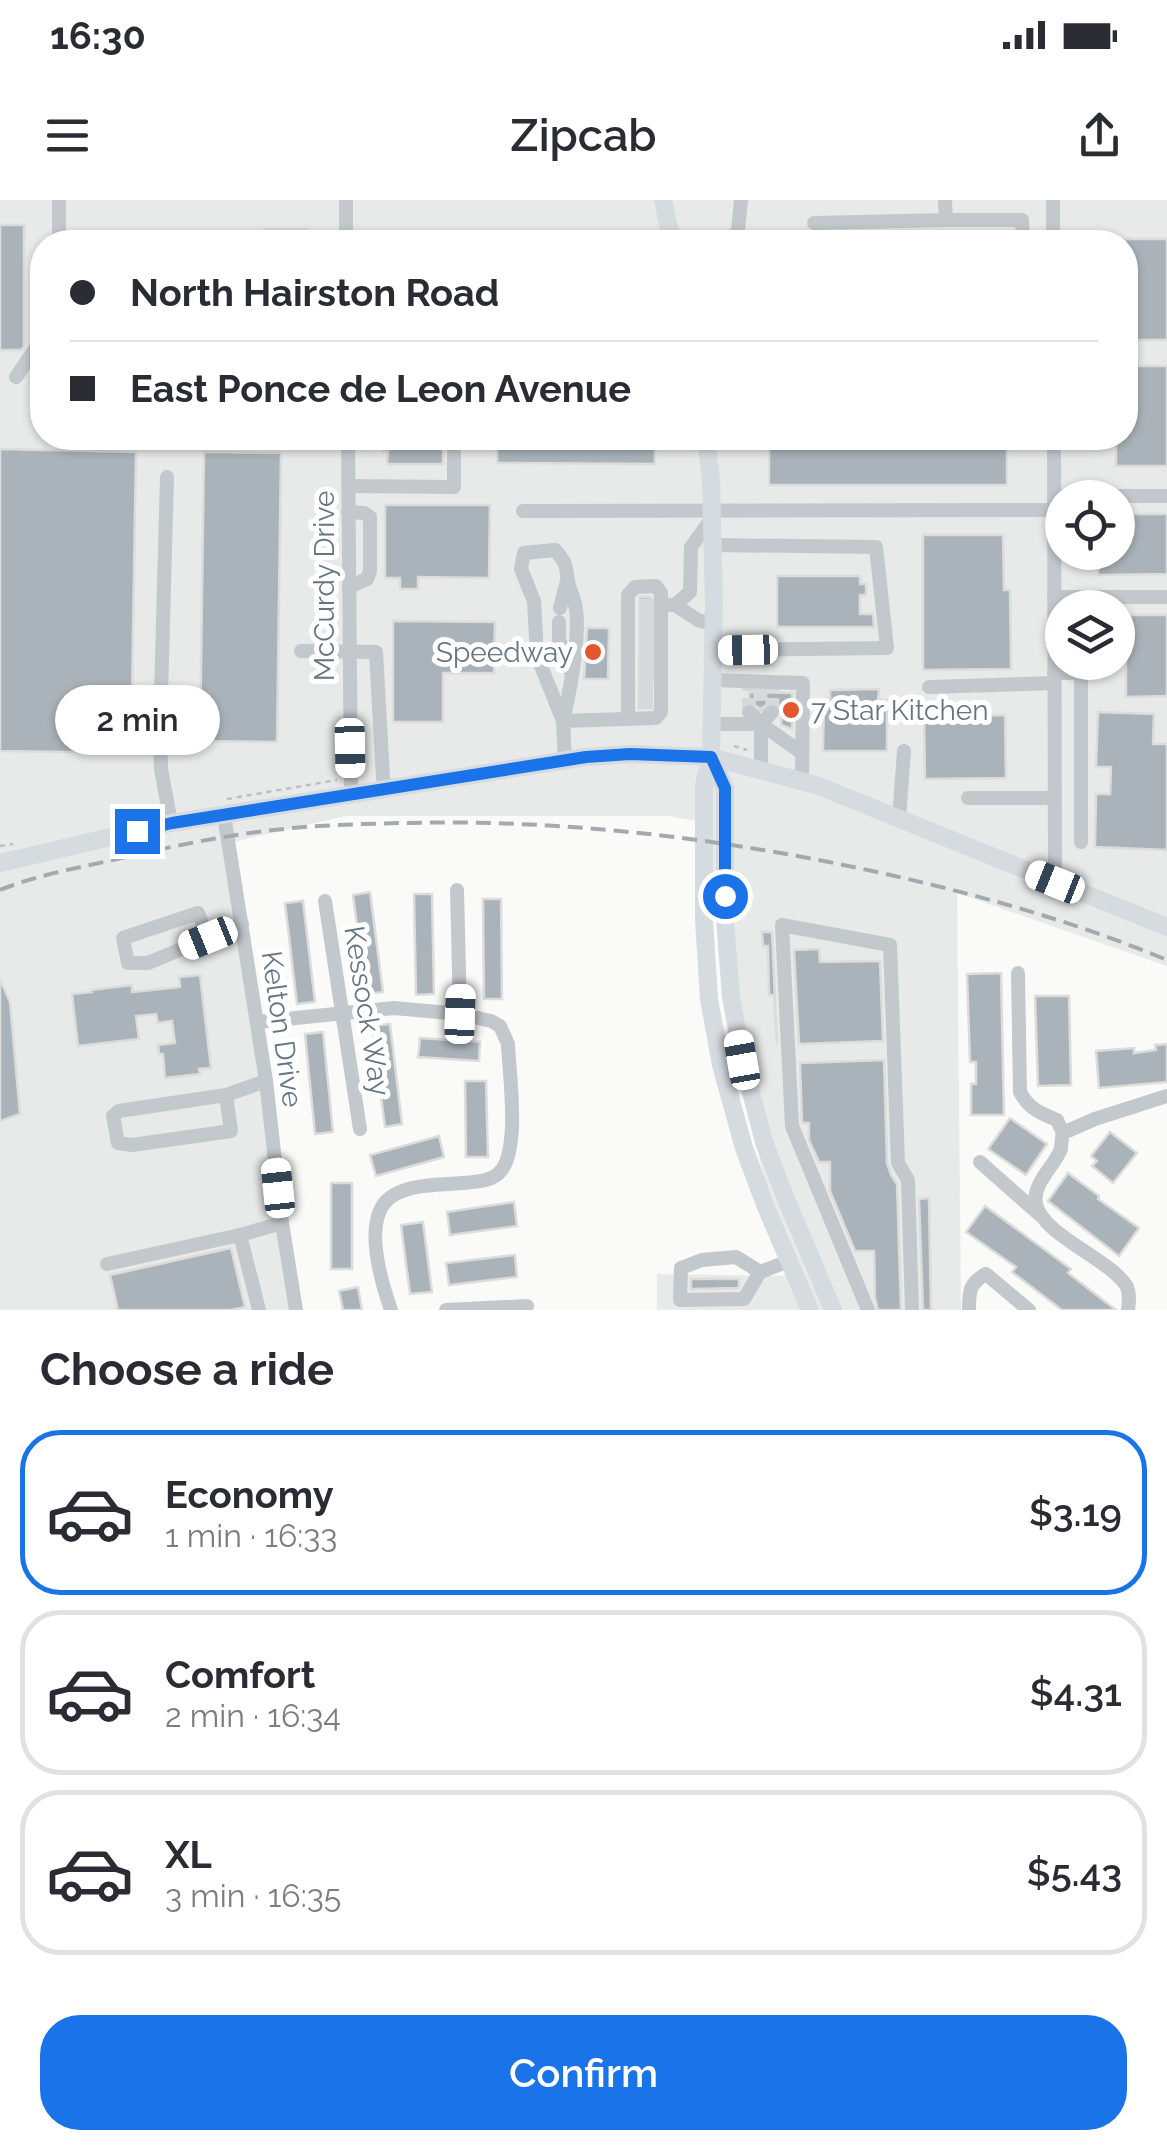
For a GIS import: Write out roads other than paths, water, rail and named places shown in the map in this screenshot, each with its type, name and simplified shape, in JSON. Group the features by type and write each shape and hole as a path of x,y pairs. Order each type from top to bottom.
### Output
{"main road":[{"path":"662,200 669,230"},
{"path":"707,450 713,650 703,873 709,999 744,1148 810,1310"},
{"path":"0,863 172,823 565,760 630,754 711,757 802,781 1167,927"},
{"path":"711,757 725,788 724,873 731,996 742,1060 764,1142 833,1310"}],"street":[{"path":"59,200 59,230"},
{"path":"346,200 346,230"},
{"path":"738,230 740,200"},
{"path":"946,200 946,220"},
{"path":"1053,200 1053,230"},
{"path":"814,222 1022,220 1022,230"},
{"path":"16,377 30,356"},
{"name":"McCurdy Drive","path":"348,450 351,794"},
{"path":"348,486 454,487 454,450"},
{"path":"1054,450 1054,480"},
{"path":"167,476 160,732 161,769 172,823"},
{"path":"1135,498 1167,496"},
{"path":"523,511 712,515 1045,503"},
{"path":"348,512 364,512 370,517 370,571 366,579 349,587"},
{"path":"628,718 647,652 690,592 691,547 712,515"},
{"path":"712,545 876,547 887,648 713,650"},
{"path":"564,721 537,656 534,601 521,569 524,552 555,550 567,563 576,606 577,626 564,721 565,760"},
{"path":"568,580 559,615 559,639 571,675"},
{"path":"1135,597 1167,597"},
{"path":"647,652 698,620 713,625"},
{"path":"301,650 376,652 386,788"},
{"path":"564,721 656,718 662,712 647,652"},
{"path":"929,687 1045,679"},
{"path":"712,680 761,686 803,682 802,781"},
{"path":"1054,680 1055,882"},
{"path":"1080,680 1081,842"},
{"path":"761,715 802,753"},
{"path":"712,724 761,715"},
{"path":"761,715 761,770"},
{"path":"1054,729 1081,731"},
{"path":"900,819 904,751"},
{"path":"1054,771 1081,772"},
{"path":"968,798 1054,798"},
{"name":"Kelton Drive","path":"224,815 266,1081 296,1310"},
{"path":"1054,824 1081,822"},
{"path":"458,890 460,1014"},
{"name":"Kessock Way","path":"325,901 360,1129"},
{"path":"208,938 198,913 123,938 128,963 148,963 242,924"},
{"path":"868,1310 792,1126 782,925 890,945 898,1163 908,1180 912,1310"},
{"path":"1018,973 1020,1092 1032,1110 1056,1120 1063,1133 1061,1148 1036,1190 1041,1216"},
{"path":"256,1022 394,1008 460,1014 490,1021 504,1032 508,1044 509,1154 500,1172 484,1181 414,1188 384,1202 378,1214 377,1256 392,1310"},
{"path":"226,1095 231,1130 132,1145 118,1143 113,1116 119,1112 226,1095 266,1081"},
{"path":"1063,1133 1095,1118 1167,1096"},
{"path":"980,1162 1118,1278 1130,1299 1128,1310"},
{"path":"107,1264 282,1223"},
{"path":"240,1235 258,1310"},
{"path":"760,1272 736,1257 702,1260 681,1268 680,1300 744,1299 760,1272 789,1262"},
{"path":"969,1310 969,1288 986,1274 1030,1310"},
{"path":"446,1310 527,1306"}],"tunnel":[{"path":"640,606 654,605"},
{"path":"640,618 654,619"},
{"path":"640,630 654,630"},
{"path":"640,642 654,642"},
{"path":"640,654 654,653"},
{"path":"640,664 654,665"},
{"path":"640,676 654,677"},
{"path":"749,687 749,712"},
{"path":"760,687 761,712"},
{"path":"772,712 773,687"},
{"path":"639,690 654,690"},
{"path":"639,702 654,702"}],"railway":[{"path":"0,890 73,869 254,832 371,824 523,824 701,840 877,872 1024,910 1167,960"}],"place":[{"name":"Speedway","path":"593,652"},
{"name":"7 Star Kitchen","path":"791,710"}]}
